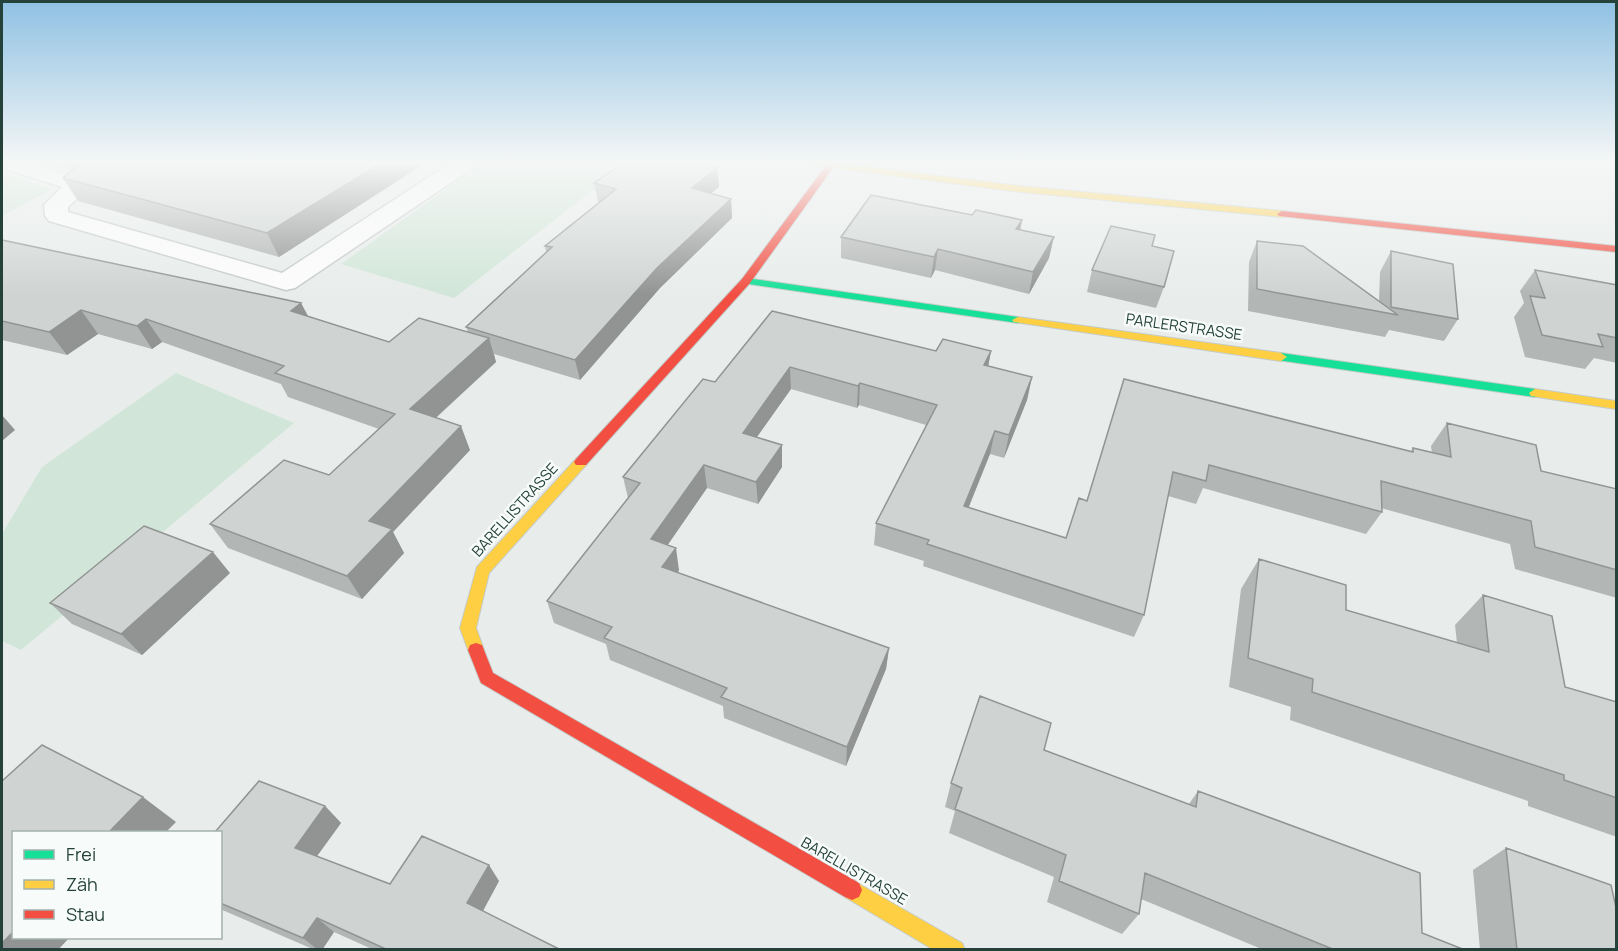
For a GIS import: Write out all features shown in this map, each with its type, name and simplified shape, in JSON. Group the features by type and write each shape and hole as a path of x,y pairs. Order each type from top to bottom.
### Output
{"street":[{"path":"56,206 57,216 285,282 399,206"},
{"name":"BARELLISTRASSE","path":"801,206 747,281 482,571 468,628 486,678 955,950"},
{"path":"1217,206 1514,236 1617,249"},
{"name":"PARLERSTRASSE","path":"747,281 1617,405"}],"green space":[{"path":"2,206 20,206 2,216"},
{"path":"422,206 572,206 454,298 341,264"},
{"path":"176,373 294,423 21,650 2,641 2,534 42,467"}],"building":[{"path":"168,206 310,206 267,233"},
{"path":"594,206 723,206 657,268 575,360 466,327 552,247 545,246"},
{"path":"863,206 928,206 972,215 976,210 1022,220 1016,229 1054,237 1033,272 938,249 934,257 841,237"},
{"path":"1111,226 1155,235 1152,246 1174,251 1164,287 1092,270"},
{"path":"2,240 301,303 291,311 389,342 419,318 489,338 410,409 461,426 369,521 392,529 347,576 210,524 284,460 329,475 395,414 275,373 284,366 146,319 137,326 81,310 49,332 2,321"},
{"path":"1257,241 1303,246 1398,315 1257,289"},
{"path":"1391,251 1453,264 1458,319 1391,307"},
{"path":"1535,270 1617,285 1617,338 1598,334 1603,347 1542,335 1530,296 1545,298"},
{"path":"772,311 936,351 943,339 991,351 984,365 1032,377 1009,435 995,431 964,506 1066,538 1079,498 1087,501 1124,379 1413,452 1413,448 1451,457 1447,423 1536,445 1541,471 1617,489 1617,570 1535,547 1531,521 1381,481 1382,512 1209,465 1206,481 1173,472 1144,615 927,544 929,540 876,523 937,405 860,383 858,386 790,367 743,433 782,445 756,482 704,465 651,539 676,548 662,567 889,648 847,747 721,697 727,688 604,638 612,627 547,601 640,483 623,477 703,379 715,382"},
{"path":"144,526 213,552 121,634 50,603"},
{"path":"1259,559 1346,585 1346,610 1489,652 1483,595 1552,616 1565,687 1617,702 1617,798 1564,780 1564,775 1312,692 1313,679 1248,658"},
{"path":"980,696 1051,723 1044,750 1196,807 1198,791 1420,873 1422,933 1465,950 1335,950 1145,873 1139,914 1059,881 1066,855 955,809 962,788 951,783"},
{"path":"42,745 143,797 110,831 12,831 12,933 2,943 2,781"},
{"path":"259,781 325,806 295,848 390,884 422,836 489,865 467,903 561,950 388,950 317,918 303,938 222,904 222,831 216,831"},
{"path":"1506,848 1611,885 1617,912 1617,950 1517,950"}],"traffic: fast":[{"path":"746,281 1018,320"},
{"path":"1281,357 1535,393"}],"traffic: slow":[{"path":"1203,206 1282,214"},
{"path":"1018,320 1281,357"},
{"path":"1535,393 1616,405"},
{"path":"476,650 468,628 482,571 581,462"},
{"path":"852,890 955,950"}],"traffic: jam":[{"path":"581,462 746,281 801,206"},
{"path":"1282,214 1616,249"},
{"path":"476,650 487,678 852,890"}]}
